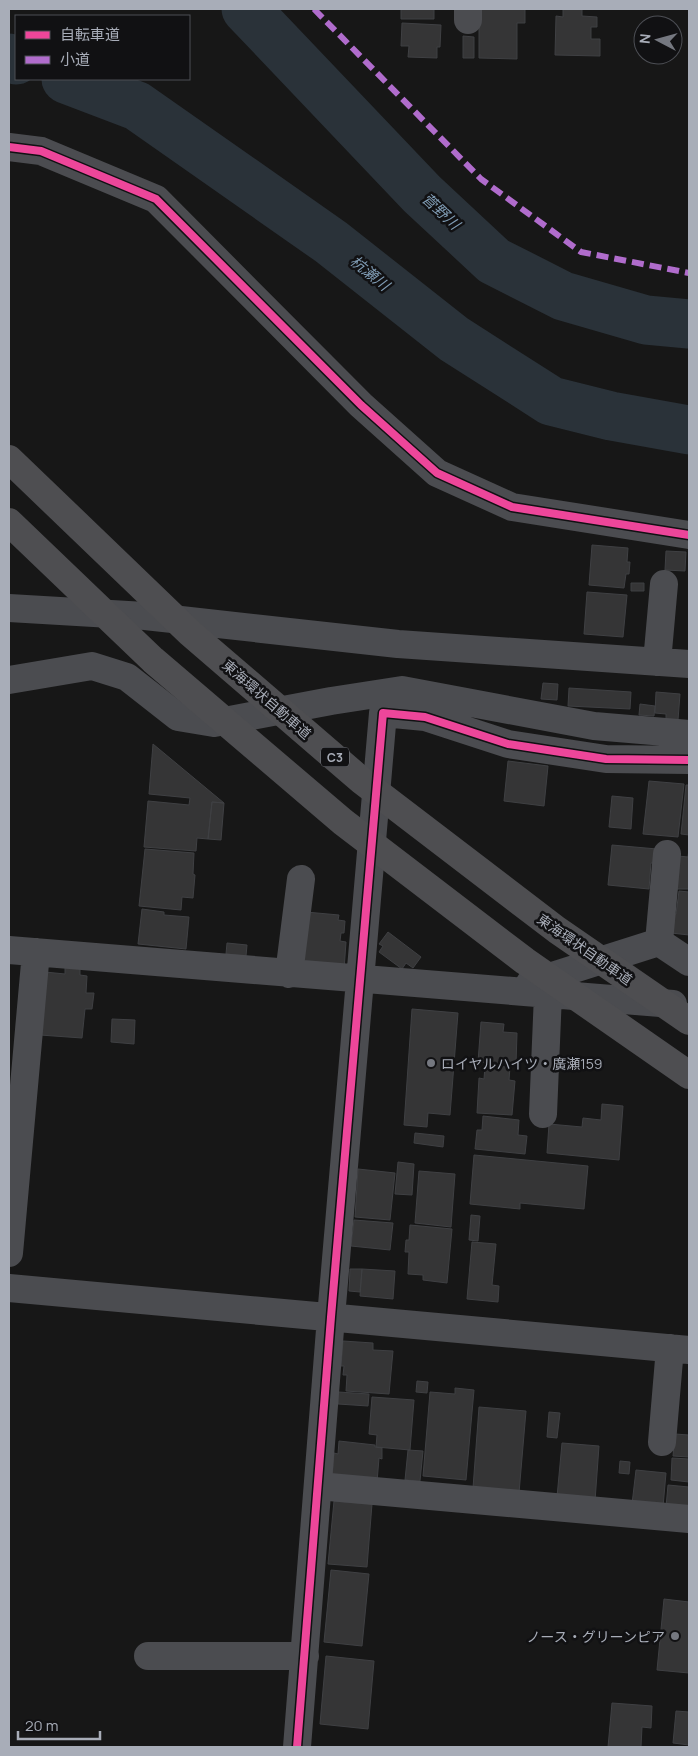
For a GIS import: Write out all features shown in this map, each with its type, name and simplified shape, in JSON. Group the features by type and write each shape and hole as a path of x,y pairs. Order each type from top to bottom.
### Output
{"highway":[{"name":"東海環状自動車道","path":"9,459 190,632 362,781 556,930 689,1021"},
{"path":"9,522 154,660 344,822 525,961 689,1075"}],"street":[{"path":"9,147 40,151 156,199 361,405 437,473 512,507 689,534"},
{"path":"657,662 664,584"},
{"path":"9,608 145,616 398,644 689,664"},
{"path":"9,680 92,666 127,677 178,717 214,723 402,690 594,726 689,734"},
{"path":"298,1747 331,1317 383,714 425,717 508,744 606,759 689,760"},
{"path":"660,942 667,854"},
{"path":"289,974 301,879"},
{"path":"504,991 660,942"},
{"path":"660,942 689,962"},
{"path":"9,950 361,980 689,1005"},
{"path":"9,1253 36,952"},
{"path":"543,1114 548,994"},
{"path":"9,1288 680,1349 662,1442"},
{"path":"318,1486 689,1519"},
{"path":"148,1656 305,1656"}],"building":[{"path":"401,9 434,9 434,19 401,19"},
{"path":"479,9 525,9 525,23 517,23 517,59 479,58"},
{"path":"563,9 582,9 582,16 597,17 597,27 591,27 591,39 600,39 600,56 555,55 556,16 563,17"},
{"path":"402,23 441,25 440,47 437,47 437,58 408,57 409,46 401,46"},
{"path":"463,36 474,37 474,58 463,58"},
{"path":"592,545 628,548 627,562 630,562 629,574 626,574 624,588 589,585"},
{"path":"666,551 686,552 685,571 665,570"},
{"path":"631,583 644,583 644,591 631,591"},
{"path":"587,592 627,595 623,637 584,634"},
{"path":"543,683 558,684 557,700 541,699"},
{"path":"569,688 631,692 630,709 568,706"},
{"path":"656,692 680,694 678,720 666,720 666,714 655,713"},
{"path":"640,704 655,706 654,716 639,715"},
{"path":"153,744 224,803 212,802 208,839 197,838 196,851 144,847 148,801 189,805 190,798 149,794"},
{"path":"508,761 548,766 544,806 504,801"},
{"path":"649,781 684,784 678,837 643,834"},
{"path":"686,785 689,785 689,835 681,834"},
{"path":"612,796 633,798 631,829 609,827"},
{"path":"212,802 224,803 221,840 208,839"},
{"path":"612,845 657,849 655,863 651,863 649,889 608,885"},
{"path":"145,849 194,853 193,898 182,897 181,910 139,906"},
{"path":"689,849 689,889 671,889 678,856 688,857"},
{"path":"679,891 689,892 689,935 671,933 673,914 676,914"},
{"path":"142,909 164,912 164,915 189,917 186,949 138,944"},
{"path":"306,912 339,915 338,920 345,921 344,933 341,933 340,941 346,942 344,970 301,966"},
{"path":"388,932 421,957 413,968 406,963 402,969 379,952 383,946 379,944"},
{"path":"227,943 247,945 246,956 226,954"},
{"path":"65,966 80,968 80,975 87,976 86,993 94,993 92,1009 85,1009 82,1038 40,1035 45,972 65,974"},
{"name":"ロイヤルハイツ・廣瀬159","path":"412,1009 458,1013 450,1115 428,1113 427,1127 404,1125"},
{"path":"112,1019 135,1020 134,1044 111,1042"},
{"path":"481,1022 504,1024 503,1032 517,1033 516,1064 478,1062"},
{"path":"485,1066 510,1067 509,1080 515,1081 512,1115 477,1113 479,1078 484,1079"},
{"path":"602,1104 623,1106 619,1160 547,1153 549,1124 582,1127 583,1118 601,1120"},
{"path":"483,1116 519,1120 518,1135 527,1136 525,1154 475,1149 477,1130 482,1130"},
{"path":"415,1133 444,1136 443,1147 414,1143"},
{"path":"474,1155 588,1166 584,1209 520,1203 520,1209 470,1204"},
{"path":"398,1162 414,1164 412,1195 395,1194"},
{"path":"358,1169 395,1173 390,1220 355,1217"},
{"path":"419,1171 455,1174 451,1227 415,1223"},
{"path":"471,1215 480,1216 478,1241 469,1240"},
{"path":"354,1220 393,1223 390,1250 351,1246"},
{"path":"410,1225 452,1229 447,1283 423,1280 423,1275 408,1274 409,1252 405,1252 406,1240 409,1240"},
{"path":"472,1242 496,1244 492,1285 499,1286 498,1302 467,1299"},
{"path":"350,1269 362,1269 360,1292 349,1291"},
{"path":"362,1269 395,1271 393,1299 360,1296"},
{"path":"343,1341 373,1343 373,1350 393,1351 389,1394 346,1391 347,1375 343,1375 344,1366 341,1366"},
{"path":"417,1381 428,1382 427,1393 416,1392"},
{"path":"455,1388 474,1390 466,1480 423,1476 430,1392 455,1394"},
{"path":"338,1392 369,1394 368,1406 338,1404"},
{"path":"372,1397 414,1400 410,1450 376,1447 377,1435 369,1434"},
{"path":"479,1407 526,1411 519,1493 473,1488"},
{"path":"549,1412 560,1413 557,1438 547,1437"},
{"path":"675,1434 689,1435 689,1457 673,1456"},
{"path":"339,1441 375,1445 375,1447 382,1448 382,1459 379,1458 377,1482 332,1478 334,1453 338,1454"},
{"path":"562,1443 599,1446 595,1501 557,1497"},
{"path":"408,1450 423,1451 420,1481 405,1480"},
{"path":"672,1458 689,1459 689,1482 671,1480"},
{"path":"620,1461 630,1462 629,1474 619,1473"},
{"path":"636,1470 666,1473 663,1507 632,1504"},
{"path":"668,1485 689,1487 689,1509 666,1507"},
{"path":"334,1501 372,1504 367,1567 328,1564"},
{"path":"331,1570 369,1574 362,1646 324,1642"},
{"name":"ノース・グリーンピア","path":"664,1599 689,1602 689,1673 657,1670"},
{"path":"326,1656 374,1661 368,1729 320,1724"},
{"path":"612,1703 652,1706 651,1728 642,1727 641,1747 608,1747"},
{"path":"676,1711 689,1712 689,1745 673,1743"}],"waterway":[{"name":"菅野川","path":"246,9 422,194 494,261 563,296 646,320 689,324"},
{"name":"杭瀬川","path":"9,58 15,60"},
{"name":"杭瀬川","path":"69,80 137,106 331,242 454,339 551,401 611,416 689,430"}],"marked path":[{"path":"314,9 481,179 581,252 689,273"}],"cycle path":[{"path":"9,147 41,151 156,199 361,405 437,473 512,507 689,535"},
{"path":"297,1747 331,1317 383,713 425,717 508,744 606,759 689,760"}],"place":[{"name":"ロイヤルハイツ・廣瀬159","path":"431,1063"},
{"name":"ノース・グリーンピア","path":"675,1636"}]}
